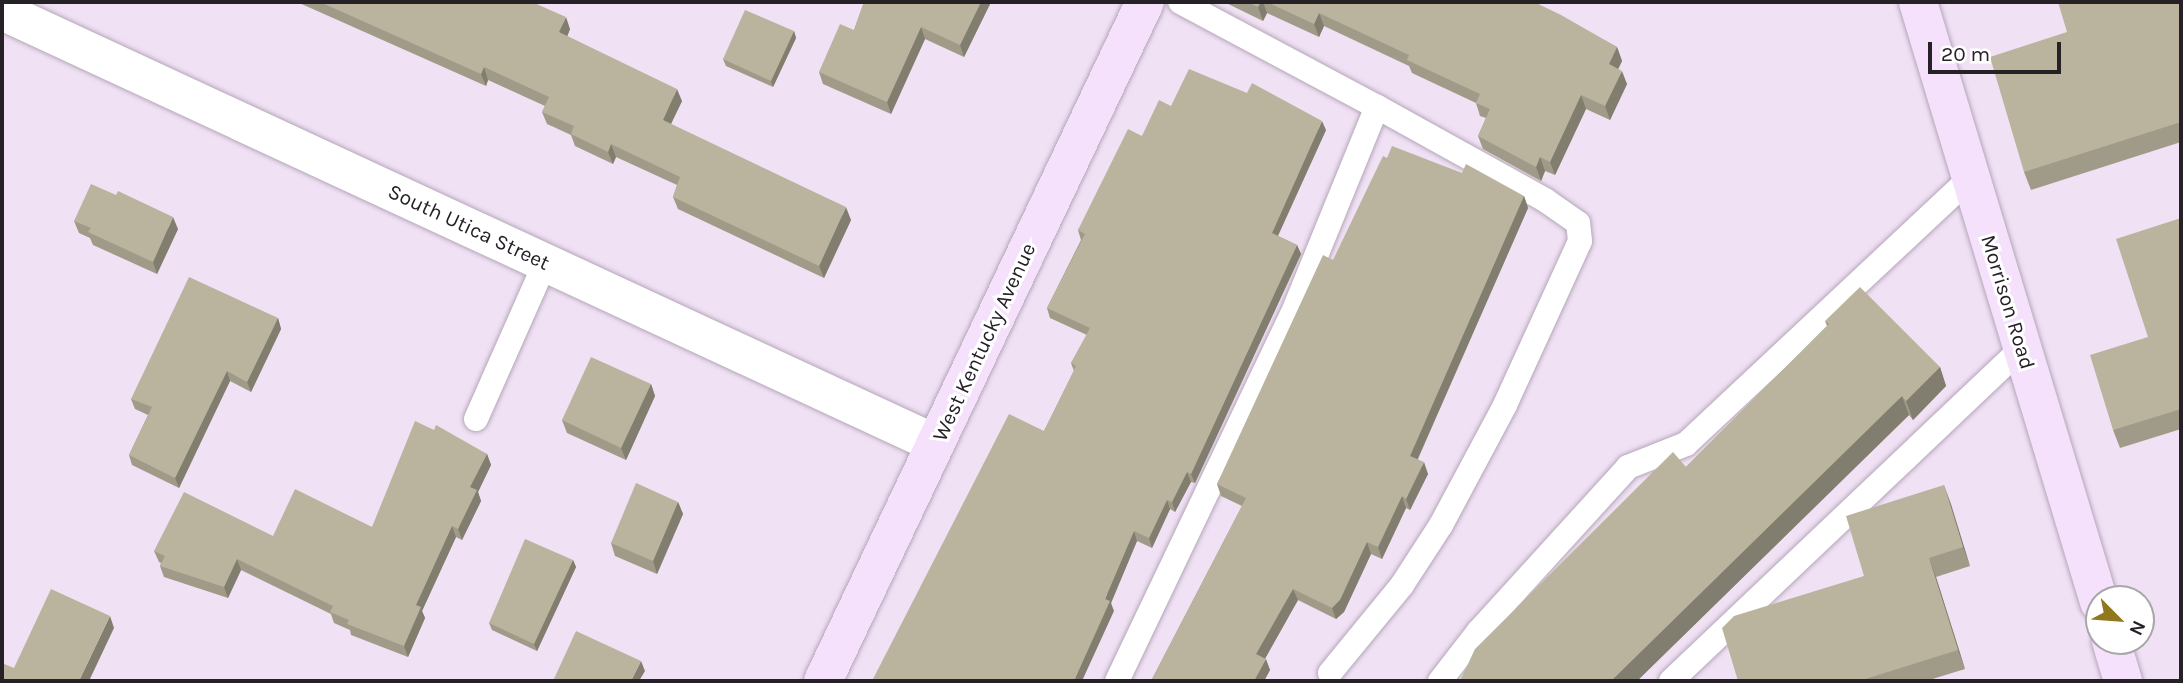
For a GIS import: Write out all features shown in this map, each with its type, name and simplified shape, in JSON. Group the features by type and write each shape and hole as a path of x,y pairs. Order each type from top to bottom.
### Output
{"street":[{"name":"West Kentucky Avenue","path":"823,681 1145,2"},
{"name":"Morrison Road","path":"1920,3 2094,585"},
{"name":"South Utica Street","path":"2,10 936,444"},
{"path":"2115,655 2123,681"}],"lane":[{"path":"1180,2 1545,200 1578,223 1580,241 1522,370 1441,525 1402,585 1330,673"},
{"path":"1117,681 1296,305 1377,107"},
{"path":"1440,681 1478,632 1628,467 1686,444 1970,177"},
{"path":"476,419 545,263"},
{"path":"1671,681 2022,348"}],"building":[{"path":"320,2 532,2 566,17 559,32 677,89 663,120 846,207 819,266 673,197 680,177 611,144 608,152 571,134 574,126 542,112 549,97 484,67 481,74"},
{"path":"864,2 981,2 960,45 921,27 887,102 819,72 840,24 854,30"},
{"path":"1247,2 1261,2 1258,7"},
{"path":"1267,2 1534,2 1617,47 1609,64 1622,71 1605,106 1581,95 1550,162 1540,157 1536,167 1478,136 1490,109 1476,103 1480,94 1407,60 1409,55 1319,13 1314,24"},
{"path":"2058,2 2181,2 2181,122 2024,172 1990,57 2067,32"},
{"path":"745,10 794,31 771,81 723,59"},
{"path":"1189,69 1247,93 1252,83 1322,121 1272,233 1297,245 1191,474 1187,472 1172,502 1167,500 1149,538 1134,531 1105,599 1110,601 1074,681 872,681 1009,414 1044,431 1076,366 1071,363 1090,328 1047,308 1085,234 1078,230 1128,129 1142,136 1159,100 1171,106"},
{"path":"1392,146 1462,173 1466,164 1524,196 1410,456 1424,462 1406,499 1402,496 1378,547 1367,542 1340,600 1332,608 1293,589 1256,654 1266,659 1254,681 1151,681 1246,498 1217,484 1323,255 1333,260 1383,156 1387,158"},
{"path":"91,184 116,195 118,191 173,217 153,262 88,232 91,228 74,221"},
{"path":"2181,218 2181,409 2113,430 2090,355 2148,337 2116,239"},
{"path":"189,277 278,318 247,382 227,371 175,478 129,455 152,407 131,399"},
{"path":"1860,287 1940,367 1906,401 1902,396 1611,681 1460,681 1475,649 1673,452 1686,467 1829,324 1825,321"},
{"path":"591,357 651,384 621,448 562,420"},
{"path":"415,421 434,430 436,425 487,454 470,487 477,490 458,529 452,526 416,605 421,607 404,646 347,624 349,620 330,612 333,606 237,559 224,587 160,566 165,556 154,551 184,492 273,536 295,489 372,527"},
{"path":"636,483 678,502 653,561 611,543"},
{"path":"1944,485 1963,547 1929,558 1958,650 1859,681 1738,681 1722,628 1734,616 1864,576 1846,516"},
{"path":"525,539 573,560 534,644 489,623"},
{"path":"51,589 110,616 79,681 2,681 2,663 14,668"},
{"path":"576,631 641,661 631,681 553,681"}]}
